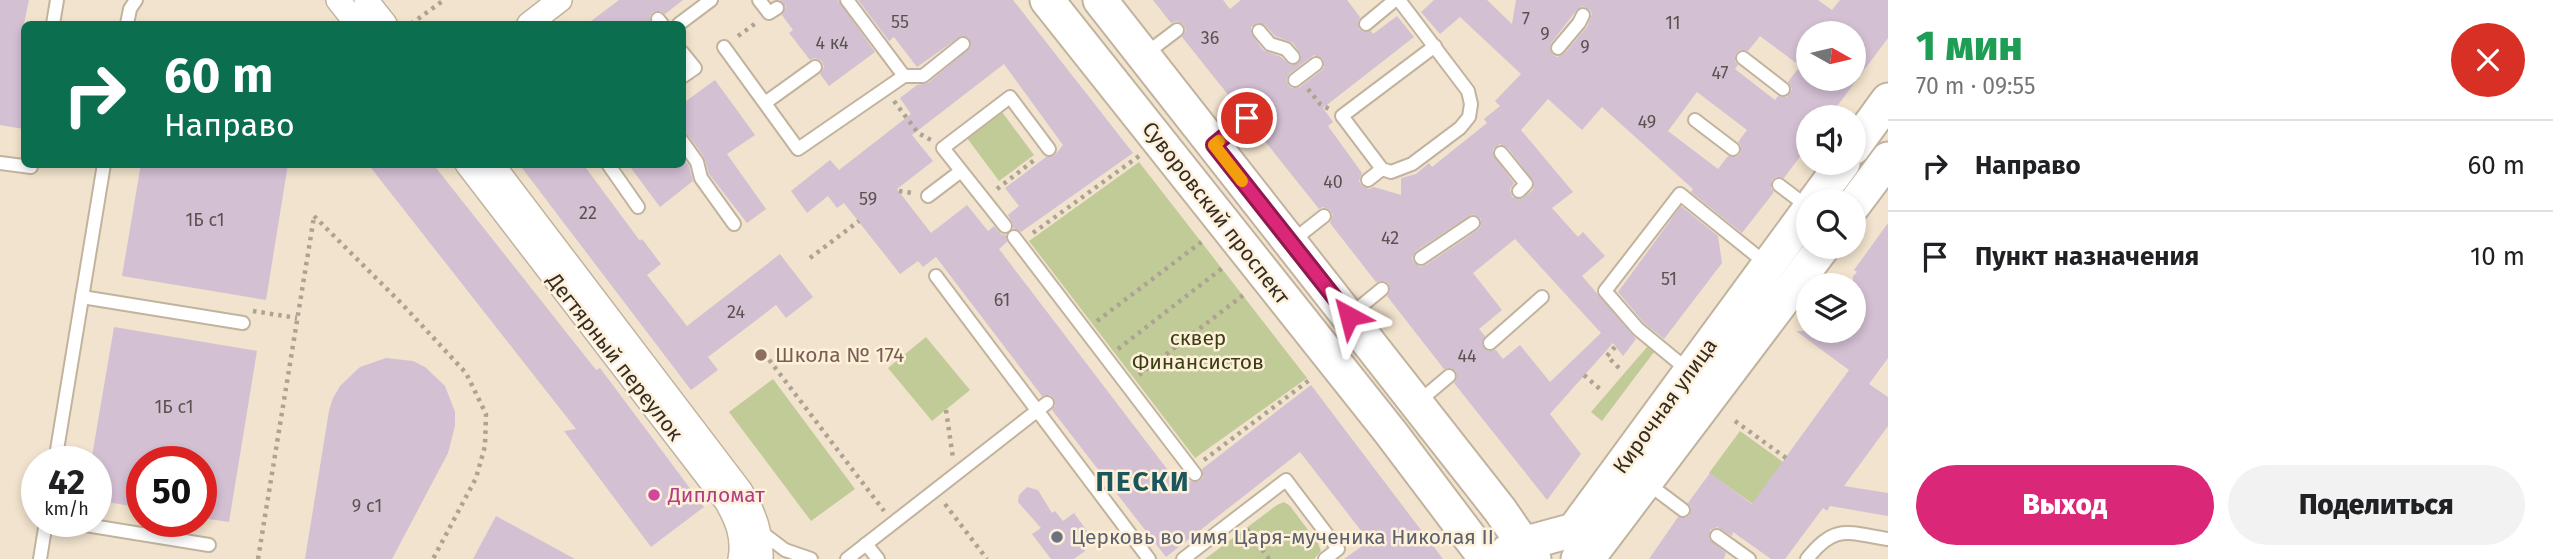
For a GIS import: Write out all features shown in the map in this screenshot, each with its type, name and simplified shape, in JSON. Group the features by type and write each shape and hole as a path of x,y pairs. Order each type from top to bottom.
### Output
{"main road":[{"name":"Суворовский проспект","path":"1047,0 1391,433 1486,559"},
{"name":"Суворовский проспект","path":"1100,0 1530,551"},
{"path":"1866,129 1888,100"},
{"path":"1866,189 1888,159"},
{"name":"Кирочная улица","path":"1492,559 1530,551 1574,530 1796,226"},
{"name":"Кирочная улица","path":"1578,559 1592,553 1814,259"}],"street":[{"path":"533,21 560,0"},
{"path":"357,10 379,21"},
{"name":"Дегтярный переулок","path":"470,168 571,284 676,420 740,490 751,507 759,531 761,559"},
{"name":"Дегтярный переулок","path":"495,168 571,284"},
{"name":"Дегтярный переулок","path":"676,420 736,518 741,536 740,559"}],"lane":[{"path":"54,21 57,0"},
{"path":"128,21 130,9 136,0"},
{"path":"683,21 711,0"},
{"path":"759,0 769,13 777,8"},
{"path":"848,0 864,31 904,75"},
{"path":"1366,24 1397,0 1434,46 1468,91 1471,104 1469,117 1460,128 1412,164 1391,173 1382,169 1342,116 1434,46"},
{"path":"1558,48 1583,15"},
{"path":"1144,55 1177,30"},
{"path":"1258,31 1269,44 1286,49 1301,69"},
{"path":"724,47 798,149 904,75 923,76 963,44"},
{"path":"686,57 695,68 686,74"},
{"path":"1743,58 1783,89"},
{"path":"765,103 815,67"},
{"path":"1005,226 943,148 1010,97 1049,149"},
{"path":"1214,145 1247,118"},
{"path":"1695,120 1733,149"},
{"path":"686,147 697,162 701,178 734,224"},
{"path":"1501,153 1526,184 1518,191"},
{"path":"0,163 21,166"},
{"path":"58,446 103,168"},
{"path":"611,168 638,207"},
{"path":"1368,180 1382,169"},
{"path":"929,196 961,171"},
{"path":"1779,185 1796,199"},
{"path":"1690,372 1638,329 1605,292 1679,194 1768,265"},
{"path":"1290,243 1324,216"},
{"path":"1421,258 1473,223"},
{"path":"1016,240 1193,472"},
{"path":"936,276 1042,407 1149,559"},
{"path":"1349,316 1382,289"},
{"path":"82,297 243,323"},
{"path":"1490,343 1542,297"},
{"path":"1417,404 1450,376"},
{"path":"847,559 1042,407"},
{"path":"1183,559 1231,517 1286,480 1338,549 1329,558"},
{"path":"1646,483 1684,510"},
{"path":"112,529 209,545"},
{"path":"759,531 785,550 811,559"},
{"path":"1807,559 1819,543 1833,534 1847,533 1888,539"},
{"path":"1717,536 1745,558"},
{"path":"40,559 44,537"},
{"path":"866,544 878,559"}],"path":[{"path":"415,21 444,0"},
{"path":"1301,69 1320,104 1342,116"},
{"path":"884,88 918,132 943,148"},
{"path":"983,198 1049,149"},
{"path":"1016,240 1140,156"},
{"path":"258,559 314,216 466,373 486,414 485,446 476,478 433,559"},
{"path":"810,258 859,221"},
{"path":"1085,330 1205,239"},
{"path":"1113,353 1226,265"},
{"path":"1127,385 1247,292"},
{"path":"1615,346 1607,356 1620,369"},
{"path":"764,353 885,511"},
{"path":"1584,375 1601,390"},
{"path":"1193,472 1312,378"},
{"path":"946,410 953,459"},
{"path":"1735,421 1786,458"},
{"path":"943,501 987,559"},
{"path":"1231,517 1269,559"}],"green space":[{"path":"1002,112 1034,155 999,181 967,138"},
{"name":"сквер Финансистов","path":"1139,162 1307,378 1195,458 1029,241"},
{"path":"926,337 970,390 932,421 888,368"},
{"path":"1647,347 1654,352 1602,421 1591,412"},
{"path":"773,379 855,489 811,521 729,412"},
{"path":"1740,431 1783,462 1753,504 1709,473"},
{"path":"1284,502 1318,543 1321,551 1314,559 1205,559 1277,505"}],"building":[{"path":"0,0 29,0 25,21 21,21 21,128 0,125"},
{"path":"619,0 683,0 665,14 661,11 653,12 651,21 591,21"},
{"path":"780,0 838,0 875,52 829,86 820,74 824,67 822,61 815,58 810,60 789,33 793,30 782,15 786,7"},
{"path":"858,0 1013,0 1133,153 1021,232 1013,228 1008,215 1019,206 1005,188 1046,157 1054,156 1063,145 1004,64 912,135 933,161 897,189 931,233 967,205 988,231 994,226 1001,234 1006,235 1007,242 999,249 1180,486 1188,480 1200,481 1203,477 1202,469 1311,385 1443,559 1344,559 1369,541 1300,452 1166,557 1052,410 1055,406 1054,398 1050,395 1042,396 936,257 923,267 918,261 900,274 844,203 837,208 828,196 807,213 791,191 830,160 839,170 911,114 900,98 917,85 928,83 971,47 969,38 961,36 917,67 894,37 889,41"},
{"path":"1153,0 1223,0 1230,9 1241,0 1347,0 1360,17 1359,29 1364,32 1371,31 1373,34 1397,16 1414,37 1323,108 1333,122 1328,126 1362,173 1359,181 1362,186 1401,195 1401,178 1416,174 1429,163 1432,167 1487,123 1484,119 1500,106 1495,101 1521,74 1460,17 1440,34 1421,12 1434,0 1487,0 1512,24 1516,0 1818,0 1832,10 1840,0 1888,0 1888,38 1866,67 1866,21 1796,21 1796,63 1760,36 1748,51 1740,50 1736,53 1735,61 1738,65 1735,69 1775,100 1778,96 1787,97 1792,89 1788,82 1796,71 1796,91 1848,91 1838,105 1796,105 1796,162 1784,178 1776,177 1772,180 1771,188 1774,192 1742,233 1691,192 1693,189 1602,107 1582,130 1548,99 1521,130 1573,192 1552,208 1578,237 1583,232 1605,256 1582,276 1636,339 1623,356 1613,343 1550,414 1581,454 1547,500 1454,383 1457,378 1456,371 1451,368 1444,369 1387,296 1390,291 1389,284 1384,281 1376,282 1330,223 1333,215 1330,210 1323,207 1319,209 1252,125 1255,120 1254,113 1249,110 1241,111 1182,37 1186,30 1183,24 1177,21 1171,23","holes":["1583,6 1592,14 1587,27 1564,54 1557,57 1550,50 1551,43","1257,23 1265,25 1275,36 1293,43 1301,55 1299,63 1290,65 1281,57 1263,50 1251,33 1251,27","1314,55 1323,59 1322,70 1300,87 1289,86 1286,80 1289,74","1697,92 1747,130 1738,142 1741,146 1740,154 1736,157 1728,156 1718,169 1668,131","1500,144 1508,148 1534,182 1533,190 1522,199 1512,197 1510,189 1514,183 1493,155 1493,149","1472,214 1481,219 1478,230 1426,265 1421,267 1414,263 1412,258 1416,251","1515,239 1601,333 1550,382 1520,345 1503,359 1496,350 1488,351 1482,345 1485,336 1479,329 1502,310 1473,273"]},
{"path":"715,80 755,135 727,154 766,209 747,223 709,174 704,157 686,134 686,101"},
{"path":"686,162 693,181 660,207 631,168 686,168"},
{"path":"140,168 287,168 266,300 122,276"},
{"path":"371,168 436,168 596,370 600,368 704,507 651,547 564,431 576,429"},
{"path":"522,168 586,168 640,241 642,239 661,264 647,275 687,326 780,254 813,297 786,318 776,305 708,357 718,370 691,390"},
{"path":"1681,206 1718,236 1722,263 1664,339 1644,323 1618,292"},
{"path":"1888,223 1888,358 1869,384 1888,397 1888,426 1844,486 1888,493 1888,516 1830,506 1827,511 1823,508 1785,559 1771,559 1733,532 1732,536 1717,527 1710,530 1709,539 1726,553 1724,559 1649,559 1678,517 1686,518 1690,515 1691,507 1688,503 1710,473 1752,504 1849,370 1812,343 1866,343 1866,273 1856,273 1854,270 1862,259 1866,259 1866,253"},
{"path":"114,327 257,351 229,522 217,520 217,446 126,446 126,505 112,503 112,446 94,446"},
{"path":"386,358 413,361 425,367 445,386 455,412 455,426 448,453 392,559 305,559 333,398 340,386 360,367"},
{"name":"Церковь во имя Царя-мученика Николая II","path":"1027,487 1038,490 1052,513 1055,511 1063,521 1074,513 1087,531 1077,539 1085,551 1074,559 1051,559 1032,534 1041,528 1018,502 1019,495"},
{"path":"496,516 575,559 473,559"}],"slow traffic":[{"path":"1219,141 1214,145 1242,181"}],"place":[{"name":"Школа № 174","path":"761,355"},
{"name":"Дипломат","path":"654,495"},
{"name":"Церковь во имя Царя-мученика Николая II","path":"1057,537"}],"district":[{"name":"ПЕСКИ","path":"1143,481"}],"route":[{"path":"1247,118 1214,145 1349,316"}]}
